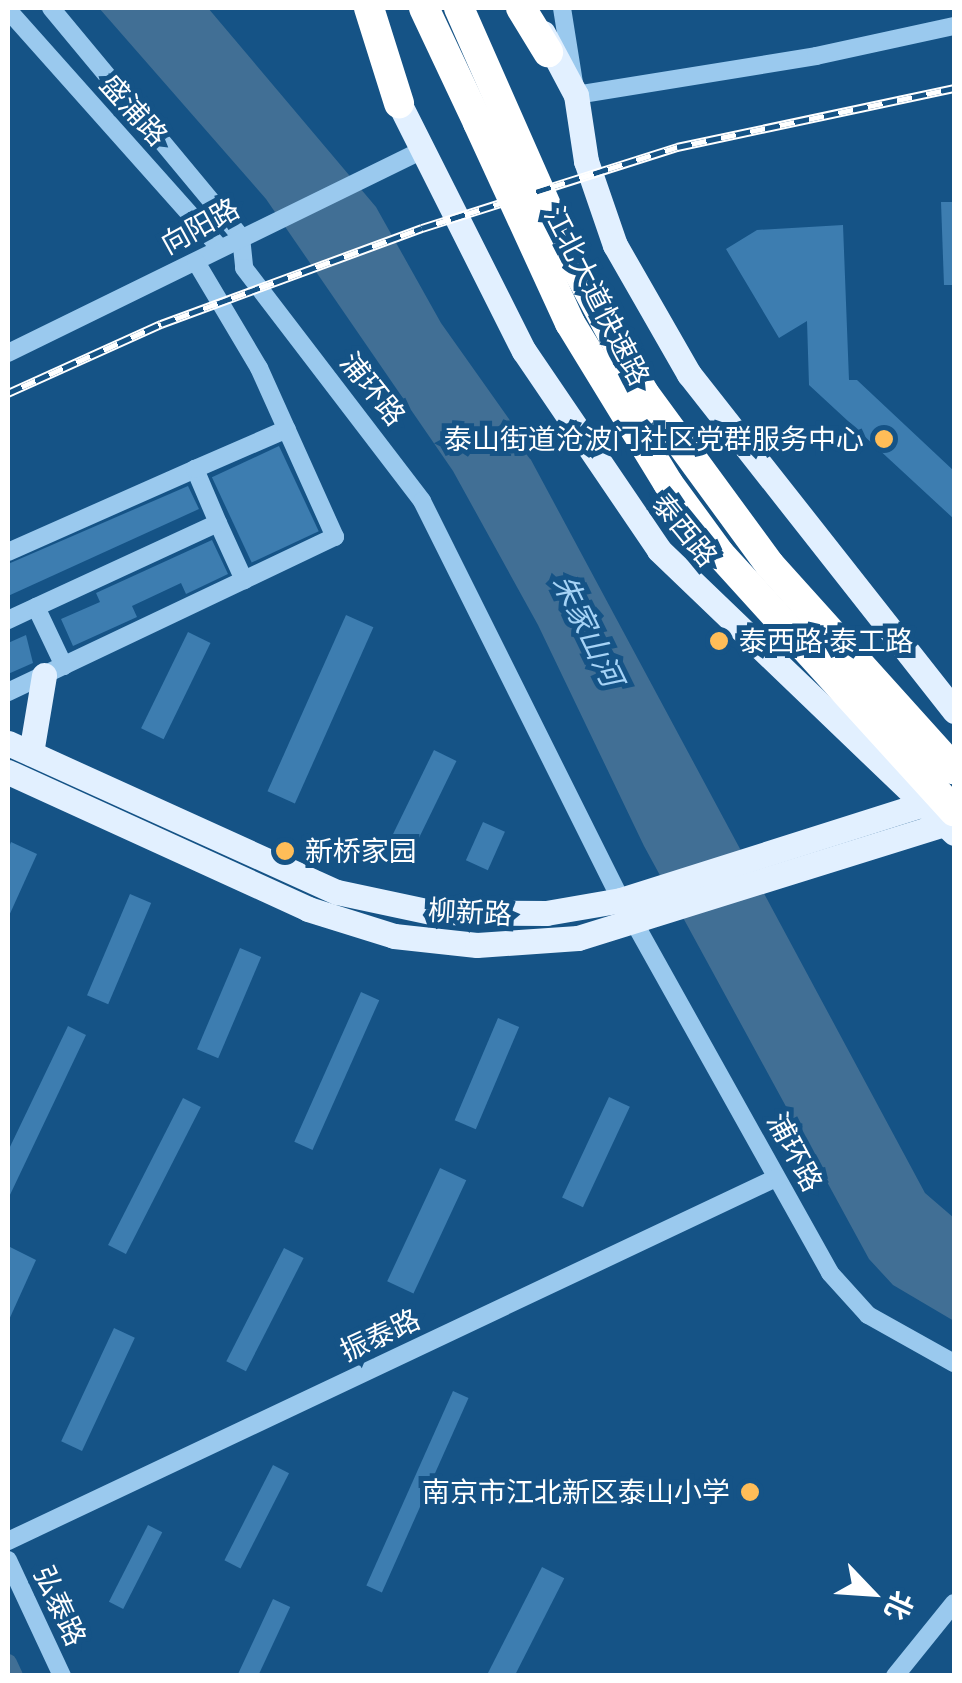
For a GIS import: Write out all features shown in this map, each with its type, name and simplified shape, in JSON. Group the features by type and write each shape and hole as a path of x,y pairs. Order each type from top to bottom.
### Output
{"highway":[{"path":"369,8 399,103"},
{"name":"江北大道快速路","path":"424,8 570,323 646,450 720,554 947,818"},
{"name":"江北大道快速路","path":"459,8 562,241 644,392 770,564 954,769"},
{"path":"521,8 548,52"}],"main road":[{"name":"泰西路","path":"353,8 420,151 524,351 659,550 947,818"},
{"path":"535,8 548,52 576,95 599,205 689,374 954,711"},
{"path":"20,748 54,670"},
{"name":"柳新路","path":"20,748 302,878 367,900 480,915 628,911"},
{"name":"柳新路","path":"8,772 308,910 394,936 530,945 762,870 947,818 954,795"}],"street":[{"name":"浦环路","path":"51,8 241,237 244,268 282,323 371,427 422,501 628,911 776,1178 849,1298 888,1328 954,1363"},
{"path":"562,8 576,95 816,56 954,26"},
{"name":"盛浦路","path":"8,10 218,247"},
{"name":"向阳路","path":"8,353 196,262 260,224 420,151"},
{"path":"8,692 335,537 259,368 196,262"},
{"path":"8,552 287,429"},
{"path":"195,469 244,580"},
{"path":"8,620 218,523"},
{"path":"36,607 54,670"},
{"name":"振泰路","path":"8,1542 776,1178"},
{"name":"弘泰路","path":"8,1560 62,1676"},
{"path":"895,1676 954,1603"}],"water":[{"name":"朱家山河","path":"99,8 208,8 376,207 441,323 509,419 925,1193 954,1218 954,1321 893,1285 869,1259 644,846 538,625 453,471 266,199"}],"building":[{"path":"941,202 954,202 954,285 944,285"},
{"path":"843,225 849,380 857,380 954,471 954,519 809,385 807,321 779,338 726,249 757,230"},
{"path":"279,446 319,531 252,562 212,477"},
{"path":"188,486 199,509 8,596 8,564"},
{"path":"212,540 228,574 186,594 181,583 132,606 137,617 73,646 61,619 100,602 96,593"},
{"path":"346,615 373,627 295,804 267,791"},
{"path":"188,632 210,643 164,739 141,728"},
{"path":"26,635 33,663 8,674 8,643"},
{"path":"434,750 456,761 410,857 387,846"},
{"path":"483,822 505,832 488,870 466,860"},
{"path":"11,842 37,854 8,918 8,850"},
{"path":"130,894 151,903 108,1004 87,995"},
{"path":"240,948 261,957 218,1058 197,1049"},
{"path":"361,992 379,1000 313,1150 294,1142"},
{"path":"498,1018 519,1027 476,1129 455,1120"},
{"path":"68,1026 86,1035 8,1199 8,1151"},
{"path":"609,1097 630,1107 583,1207 562,1198"},
{"path":"183,1098 201,1107 126,1254 108,1245"},
{"path":"440,1168 466,1180 413,1294 387,1281"},
{"path":"8,1246 36,1260 8,1322"},
{"path":"284,1248 304,1258 246,1371 226,1361"},
{"path":"114,1328 135,1338 82,1451 61,1441"},
{"path":"453,1391 469,1398 382,1592 366,1586"},
{"path":"273,1465 289,1473 240,1569 224,1560"},
{"path":"148,1525 162,1532 123,1609 109,1602"},
{"path":"542,1567 564,1578 515,1676 487,1675"},
{"path":"273,1599 290,1607 258,1676 237,1676"}],"waterway":[{"path":"8,1663 14,1676"}],"railway":[{"path":"8,393 161,324 422,228 677,147 954,88"}],"place":[{"name":"泰山街道沧波门社区党群服务中心","path":"884,439"},
{"name":"泰西路·泰工路","path":"719,641"},
{"name":"新桥家园","path":"285,851"},
{"name":"南京市江北新区泰山小学","path":"750,1492"}]}
